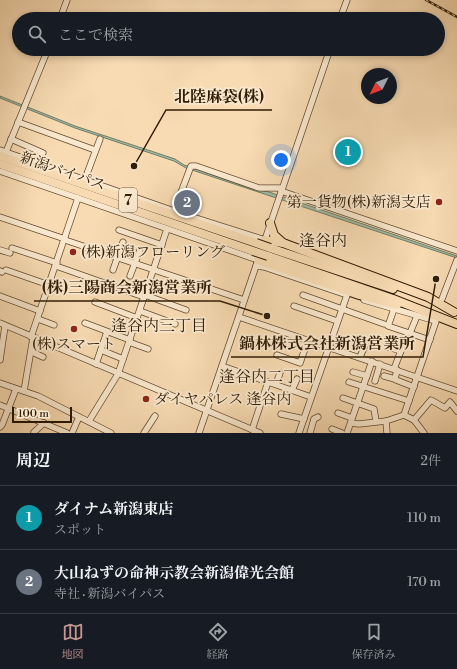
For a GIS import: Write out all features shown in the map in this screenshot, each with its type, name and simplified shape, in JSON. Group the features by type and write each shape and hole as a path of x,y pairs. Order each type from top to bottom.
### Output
{"highway":[{"name":"新潟バイパス","path":"2,153 269,252 457,324"},
{"name":"新潟バイパス","path":"0,164 255,247"},
{"path":"270,223 274,235 283,243"},
{"path":"265,240 283,243 428,297 455,313"},
{"name":"新潟バイパス","path":"269,252 366,279 455,313"},
{"path":"257,263 360,295 439,316"}],"street":[{"path":"63,12 68,0"},
{"path":"342,12 346,0"},
{"path":"45,56 11,139 2,153 86,179 174,211 265,240"},
{"path":"199,433 328,56"},
{"path":"18,122 96,150"},
{"path":"11,139 43,153"},
{"path":"86,179 100,139"},
{"path":"174,211 191,168 196,166 259,188 281,190 457,251"},
{"path":"0,172 168,229 297,279 394,310 436,321 404,414 386,421 359,424 338,413"},
{"path":"24,391 32,352 32,338 78,198"},
{"path":"0,217 244,300"},
{"path":"89,421 118,374 168,229"},
{"path":"119,230 162,245"},
{"path":"113,270 123,242"},
{"path":"0,250 11,250 186,310"},
{"path":"130,276 140,250"},
{"path":"442,299 457,260"},
{"path":"3,271 49,285"},
{"path":"304,295 384,324"},
{"path":"318,417 314,419 310,433 299,432 346,295"},
{"path":"0,296 40,311"},
{"path":"95,302 137,318"},
{"path":"294,306 337,321"},
{"path":"394,310 388,326 430,340"},
{"path":"140,311 175,324"},
{"path":"410,333 417,316"},
{"path":"239,317 457,390"},
{"path":"38,319 54,325"},
{"path":"85,324 148,349"},
{"path":"0,360 2,325 260,433"},
{"path":"96,364 107,332"},
{"path":"277,355 300,362 308,340"},
{"path":"360,357 366,343"},
{"path":"384,376 395,379 396,369 402,349 388,347"},
{"path":"101,350 123,359"},
{"path":"32,352 42,357"},
{"path":"347,433 372,361"},
{"path":"375,380 380,364"},
{"path":"222,366 311,397"},
{"path":"353,372 367,376"},
{"path":"276,384 280,373"},
{"path":"292,390 297,379"},
{"path":"396,380 414,387"},
{"path":"252,430 268,382"},
{"path":"349,382 409,402"},
{"path":"0,383 24,391 89,421 110,433"},
{"path":"0,427 16,388"},
{"path":"343,398 374,408 376,421"},
{"path":"414,420 432,400 445,408 450,402 457,411"},
{"path":"0,406 9,408 67,433"},
{"path":"281,414 304,419"},
{"path":"404,414 414,420 424,433"},
{"path":"144,433 155,416"},
{"path":"72,433 80,417"},
{"path":"386,421 387,433"},
{"path":"34,432 44,423"},
{"path":"332,429 342,433"}],"shaded area":[{"path":"0,96 75,126 175,159 184,165 254,189 269,192 457,256 457,258 186,168 174,161 75,128 0,98"}],"railway":[{"path":"426,0 457,17"}],"place":[{"name":"ダイナム新潟東店","path":"348,152"},
{"name":"北陸麻袋(株)","path":"134,166"},
{"name":"第一貨物(株)新潟支店","path":"439,202"},
{"name":"大山ねずの命神示教会新潟偉光会館","path":"187,203"},
{"name":"(株)新潟フローリング","path":"73,252"},
{"name":"鍋林株式会社新潟営業所","path":"436,279"},
{"name":"(株)三陽商会新潟営業所","path":"267,316"},
{"name":"(株)スマート","path":"74,329"},
{"name":"ダイヤパレス 逢谷内","path":"146,399"}],"district":[{"name":"逢谷内","path":"323,240"},
{"name":"逢谷内三丁目","path":"159,325"},
{"name":"逢谷内二丁目","path":"267,376"}]}
